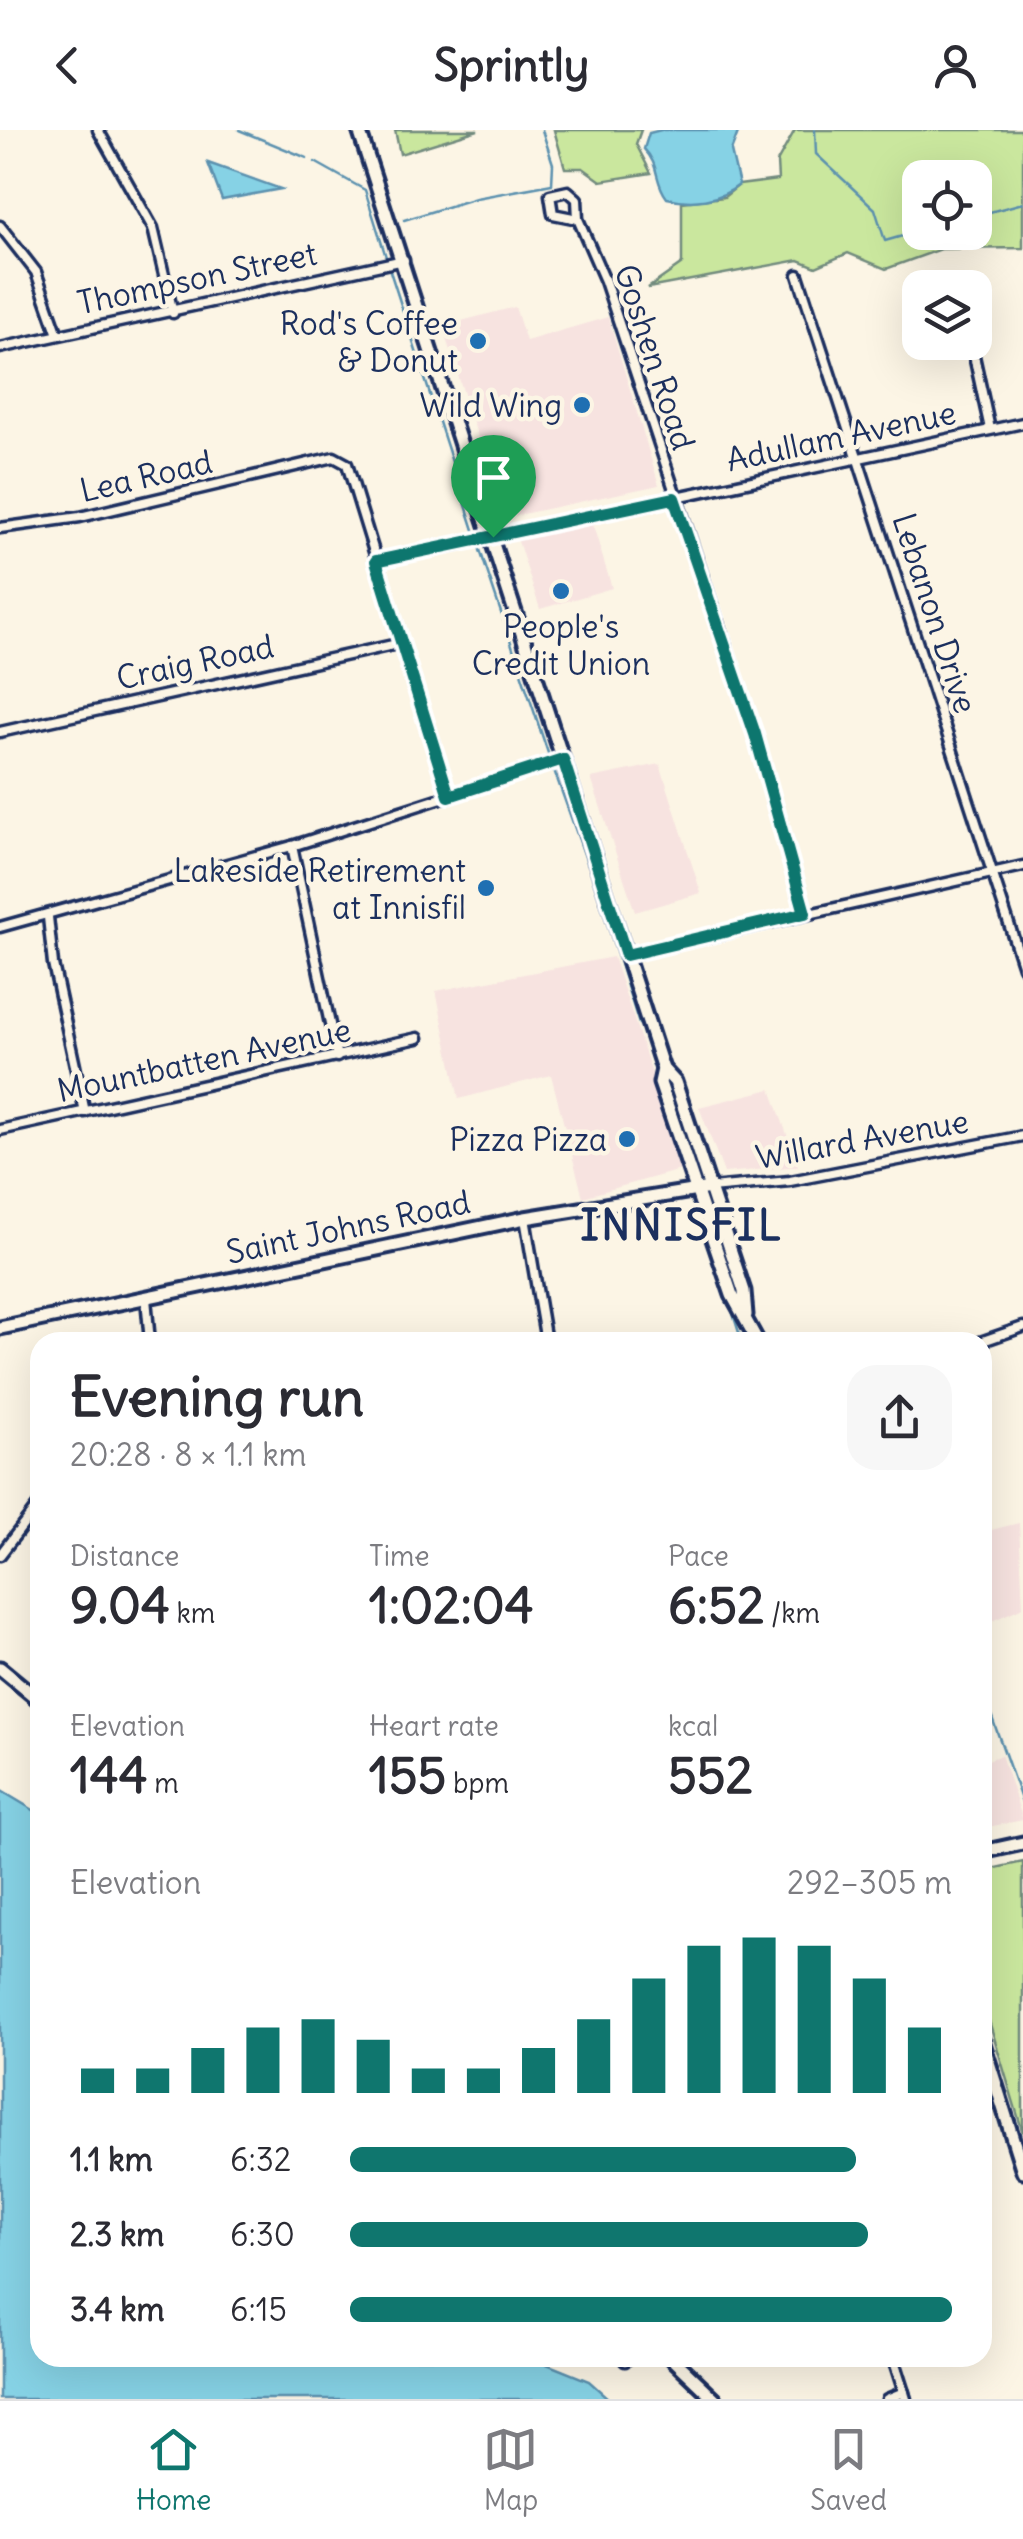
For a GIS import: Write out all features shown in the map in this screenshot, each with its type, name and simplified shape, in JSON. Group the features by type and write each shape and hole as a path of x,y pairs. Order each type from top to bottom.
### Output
{"main road":[{"path":"359,130 663,1068 660,1083 703,1189 732,1296 754,1332"},
{"name":"Saint Johns Road","path":"0,1328 524,1218 703,1189"},
{"path":"0,1668 30,1693"},
{"path":"992,1850 1023,1843"},
{"path":"992,2072 1023,2172"},
{"path":"681,2367 714,2399"}],"street":[{"path":"98,130 152,228 173,313"},
{"name":"Goshen Road","path":"578,219 552,214 550,195 559,190 574,195 578,219 605,281 755,734 805,913"},
{"path":"0,226 36,272 57,332"},
{"name":"Thompson Street","path":"0,348 57,332 173,313 404,260"},
{"name":"Lebanon Drive","path":"798,275 1023,967"},
{"path":"975,360 990,429"},
{"name":"Adullam Avenue","path":"376,561 1023,423"},
{"name":"Lea Road","path":"0,528 80,516 334,457 347,464 449,796"},
{"name":"Craig Road","path":"0,732 402,643"},
{"path":"0,928 292,846 563,759"},
{"path":"292,846 337,1057"},
{"path":"626,955 1023,866"},
{"path":"48,917 85,1112"},
{"name":"Mountbatten Avenue","path":"0,1130 418,1038"},
{"name":"Willard Avenue","path":"703,1189 854,1170 1023,1136"},
{"path":"524,1218 544,1332"},
{"path":"146,1298 149,1332"},
{"path":"992,1338 1023,1327"},
{"path":"0,1555 30,1517"},
{"path":"887,2399 905,2395 896,2367"}],"shaded area":[{"path":"515,307 526,341 608,317 659,485 504,518 442,326"},
{"path":"592,522 612,588 540,609 517,538"},
{"path":"660,764 701,893 635,912 591,778"},
{"path":"613,957 684,1169 583,1197 551,1075 459,1099 436,991"},
{"path":"771,1089 798,1166 724,1173 699,1107"},
{"path":"1019,1523 1023,1607 992,1621 992,1530"},
{"path":"1001,1755 1023,1820 992,1826 992,1758"}],"green space":[{"path":"395,130 478,130 400,154"},
{"path":"554,130 641,130 636,144 651,173 601,181 583,168 565,168"},
{"path":"795,130 1023,130 1023,248 992,248 992,160 902,160 902,250 938,250 886,269 848,253 816,267 799,260 648,288 682,264 682,202 724,197 739,185 778,180 777,162"},
{"path":"1023,1862 1023,2133 992,2031 992,1869"}],"water":[{"path":"739,130 731,151 739,185 705,200 667,198 653,161 644,149 649,133"},
{"path":"208,163 281,189 222,200"},
{"path":"0,1790 30,1808 30,2367 554,2367 589,2381 609,2399 0,2399"}],"waterway":[{"path":"239,130 307,158"},
{"path":"404,220 476,198 552,184 553,164 542,130"},
{"path":"815,130 816,154 875,209 885,241 902,236"},
{"path":"315,162 365,190 386,257"},
{"path":"992,211 1023,203"},
{"path":"390,271 475,533"},
{"path":"479,547 549,756"},
{"path":"554,770 588,865"},
{"path":"593,878 639,1024"},
{"path":"728,1298 739,1332"},
{"path":"992,1717 1023,1805"}],"place":[{"name":"Rod's Coffee & Donut","path":"478,341"},
{"name":"Wild Wing","path":"582,405"},
{"name":"People's Credit Union","path":"561,591"},
{"name":"Lakeside Retirement at Innisfil","path":"486,888"},
{"name":"Pizza Pizza","path":"627,1139"}],"district":[{"name":"INNISFIL","path":"682,1225"}],"route":[{"path":"674,498 755,734 805,913 626,955 563,759 449,796 376,561 493,537 674,498"}]}
